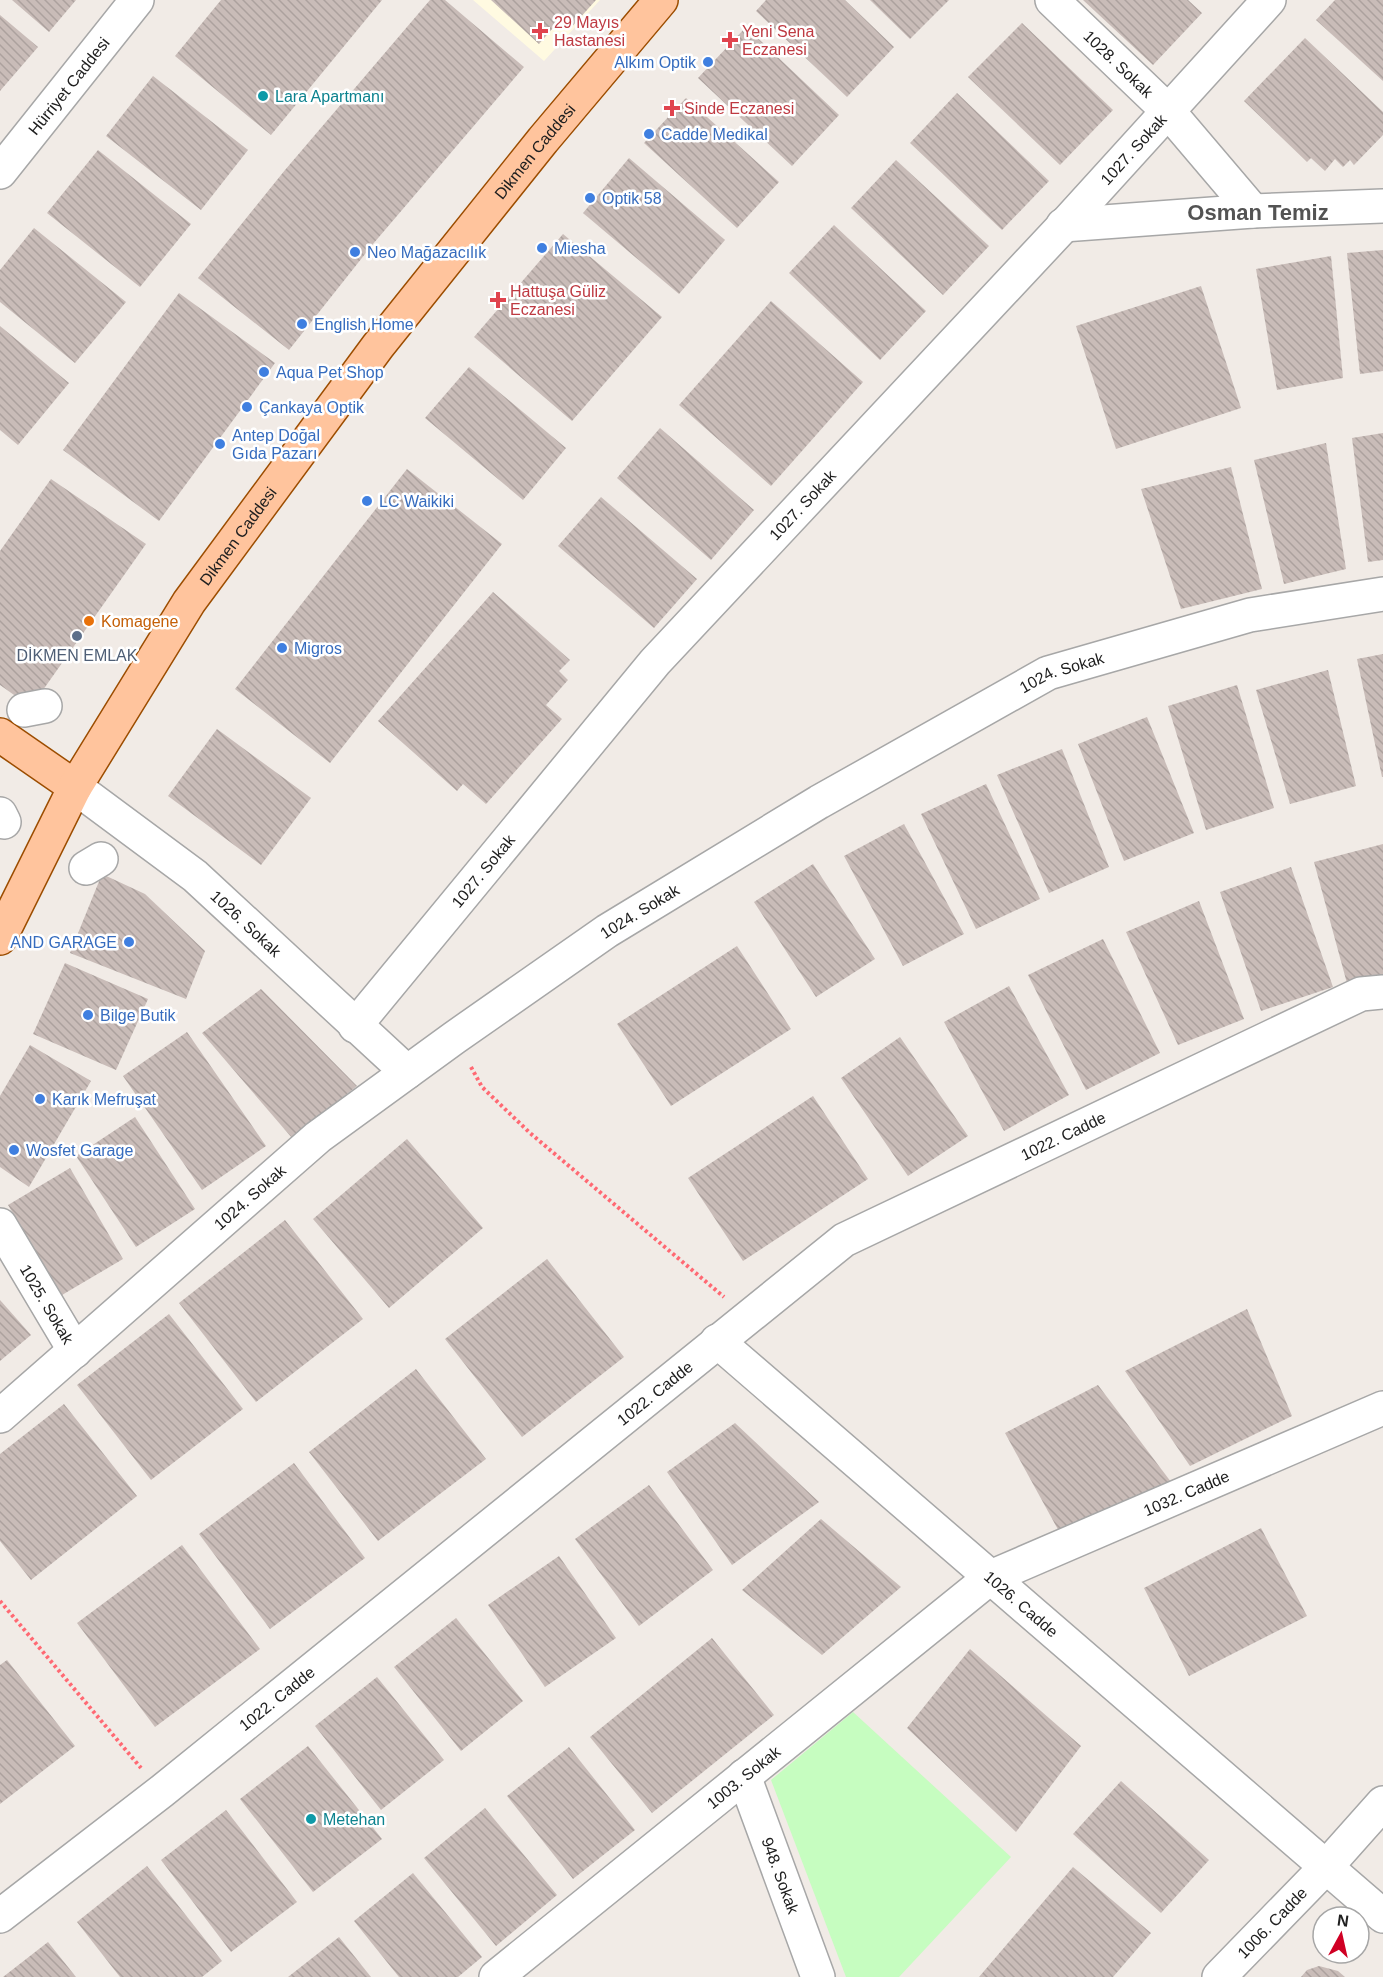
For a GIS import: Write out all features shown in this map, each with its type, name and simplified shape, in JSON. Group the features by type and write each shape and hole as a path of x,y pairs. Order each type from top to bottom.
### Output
{"main road":[{"name":"Dikmen Caddesi","path":"0,938 75,787 189,602 378,346 543,140 661,0"},
{"path":"0,735 75,787"}],"street":[{"name":"Hürriyet Caddesi","path":"0,172 137,0"},
{"name":"1028. Sokak","path":"1052,0 1168,111 1253,211"},
{"name":"1027. Sokak","path":"355,1026 655,662 1063,225 1269,0"},
{"path":"1063,225 1253,211 1383,206"},
{"name":"1024. Sokak","path":"0,1416 318,1137 607,931 819,802 1048,673 1250,615 1383,594"},
{"name":"1026. Sokak","path":"75,787 195,876 407,1072"},
{"name":"1022. Cadde","path":"0,1916 162,1791 844,1240 1361,994 1383,992"},
{"name":"1025. Sokak","path":"0,1225 75,1351"},
{"name":"1026. Cadde","path":"717,1341 1326,1867"},
{"name":"1032. Cadde","path":"991,1577 1383,1408"},
{"name":"1003. Sokak","path":"496,1977 991,1577"},
{"name":"948. Sokak","path":"744,1776 818,1977"},
{"name":"1006. Cadde","path":"1219,1977 1326,1867 1383,1803"},
{"path":"1326,1867 1383,1916"}],"path":[{"path":"454,1038 482,1087 530,1133 747,1317"},
{"path":"0,1601 162,1791"}],"shaded area":[{"name":"29 Mayıs Hastanesi","path":"473,0 600,0 544,61"}],"green space":[{"path":"853,1712 1011,1857 899,1977 846,1977 771,1780"}],"building":[{"path":"12,0 76,0 49,32"},
{"name":"Lara Apartmanı","path":"221,0 382,0 271,135 175,56"},
{"path":"430,0 445,0 524,67 373,244 289,350 198,278 285,170"},
{"name":"29 Mayıs Hastanesi","path":"491,0 596,0 569,30 559,21 539,44"},
{"path":"766,0 845,0 894,47 847,97 756,11"},
{"path":"870,0 949,0 910,39"},
{"path":"1083,0 1188,0 1202,13 1153,65"},
{"path":"1335,0 1383,0 1383,81 1316,20"},
{"path":"0,15 38,47 0,91"},
{"path":"1022,23 1113,110 1060,165 968,77"},
{"path":"746,27 839,115 792,166 698,78"},
{"path":"1305,38 1383,112 1383,135 1354,165 1350,160 1343,167 1335,159 1325,171 1311,158 1307,162 1244,101"},
{"path":"153,76 248,150 201,210 106,136"},
{"path":"957,93 1049,181 1002,230 910,143"},
{"path":"686,98 779,182 737,228 644,143"},
{"path":"98,150 191,224 140,287 47,213"},
{"path":"629,158 725,240 679,294 583,213"},
{"path":"896,160 989,246 943,295 851,208"},
{"path":"834,225 926,311 880,360 789,273"},
{"path":"34,228 126,302 75,363 0,302 0,270"},
{"path":"563,234 662,317 572,421 474,337"},
{"path":"1383,250 1383,371 1360,374 1347,253"},
{"path":"1331,256 1343,378 1277,390 1256,269"},
{"path":"1201,286 1241,408 1116,449 1076,326"},
{"path":"179,293 275,363 159,521 63,450"},
{"path":"771,301 863,382 771,486 679,405"},
{"path":"0,326 69,383 18,445 0,430"},
{"path":"469,367 566,448 523,500 425,418"},
{"path":"660,428 754,510 711,560 617,478"},
{"path":"1383,433 1383,560 1368,562 1352,438"},
{"path":"1326,443 1346,569 1284,584 1254,460"},
{"path":"1231,467 1262,589 1181,609 1141,489"},
{"path":"407,469 502,544 330,763 235,689"},
{"path":"51,479 146,544 31,707 0,685 0,551"},
{"path":"601,497 697,579 654,628 558,546"},
{"path":"493,592 570,660 559,671 568,680 546,705 562,719 486,804 463,784 457,791 378,721"},
{"path":"1383,654 1383,777 1382,777 1357,659"},
{"path":"1328,670 1356,786 1290,804 1256,690"},
{"path":"1237,685 1274,808 1206,830 1168,706"},
{"path":"1147,717 1194,833 1124,861 1078,744"},
{"path":"217,729 311,798 261,865 168,796"},
{"path":"1062,749 1109,867 1049,893 997,775"},
{"path":"986,784 1040,899 976,929 921,814"},
{"path":"904,824 964,934 903,966 844,856"},
{"path":"1383,844 1383,977 1348,987 1314,862"},
{"path":"813,864 875,959 816,997 754,902"},
{"path":"1291,867 1333,987 1261,1011 1220,892"},
{"path":"102,874 145,894 205,951 186,999 70,953"},
{"path":"1199,901 1244,1019 1178,1045 1126,932"},
{"path":"1103,939 1160,1053 1086,1090 1028,975"},
{"path":"737,946 791,1029 671,1106 617,1024"},
{"path":"65,963 148,999 116,1070 33,1034"},
{"path":"1009,986 1069,1095 1004,1131 944,1022"},
{"path":"261,989 357,1086 292,1138 202,1033"},
{"path":"187,1032 266,1146 202,1190 123,1076"},
{"path":"900,1037 968,1136 908,1176 841,1078"},
{"path":"30,1045 91,1081 29,1187 0,1167 0,1096"},
{"path":"813,1096 868,1179 743,1261 688,1178"},
{"path":"135,1117 195,1209 136,1247 76,1156"},
{"path":"407,1139 483,1228 389,1308 313,1219"},
{"path":"70,1168 123,1259 62,1295 8,1205"},
{"path":"285,1220 363,1319 256,1402 179,1303"},
{"path":"547,1259 624,1357 522,1437 445,1339"},
{"path":"0,1300 31,1335 0,1361"},
{"path":"1247,1309 1292,1416 1190,1466 1125,1371"},
{"path":"169,1314 243,1409 151,1480 77,1385"},
{"path":"416,1369 486,1459 378,1541 309,1452"},
{"path":"1098,1385 1171,1482 1061,1535 1005,1433"},
{"path":"64,1404 137,1496 31,1580 0,1541 0,1454"},
{"path":"735,1423 819,1502 732,1565 667,1472"},
{"path":"294,1463 365,1558 270,1629 199,1534"},
{"path":"649,1485 713,1570 639,1626 575,1539"},
{"path":"821,1519 901,1587 822,1655 742,1590"},
{"path":"1261,1528 1307,1616 1189,1676 1144,1588"},
{"path":"182,1545 260,1649 155,1727 77,1623"},
{"path":"559,1556 616,1638 545,1687 488,1605"},
{"path":"456,1618 523,1701 461,1751 394,1667"},
{"path":"712,1638 774,1715 652,1813 590,1737"},
{"path":"970,1649 1081,1746 1016,1832 907,1728"},
{"path":"7,1660 75,1746 0,1804 0,1665"},
{"path":"377,1677 444,1760 381,1810 315,1726"},
{"name":"Metehan","path":"308,1746 382,1839 313,1892 240,1799"},
{"path":"569,1747 635,1830 573,1879 507,1796"},
{"path":"1121,1781 1209,1860 1161,1913 1073,1834"},
{"path":"485,1808 557,1895 496,1946 424,1858"},
{"path":"226,1810 297,1902 231,1952 161,1860"},
{"path":"147,1866 222,1961 202,1977 120,1977 77,1922"},
{"path":"1073,1867 1151,1933 1113,1977 979,1977"},
{"path":"413,1873 482,1957 458,1977 399,1977 354,1921"},
{"path":"339,1937 371,1977 288,1977"},
{"path":"48,1942 76,1977 3,1977"},
{"path":"1319,1966 1338,1971 1345,1977 1301,1977 1307,1970"}],"place":[{"name":"29 Mayıs Hastanesi","path":"540,31"},
{"name":"Yeni Sena Eczanesi","path":"730,40"},
{"name":"Alkım Optik","path":"708,62"},
{"name":"Lara Apartmanı","path":"263,96"},
{"name":"Sinde Eczanesi","path":"672,108"},
{"name":"Cadde Medikal","path":"649,134"},
{"name":"Optik 58","path":"590,198"},
{"name":"Miesha","path":"542,248"},
{"name":"Neo Mağazacılık","path":"355,252"},
{"name":"Hattuşa Güliz Eczanesi","path":"498,300"},
{"name":"English Home","path":"302,324"},
{"name":"Aqua Pet Shop","path":"264,372"},
{"name":"Çankaya Optik","path":"247,407"},
{"name":"Antep Doğal Gıda Pazarı","path":"220,444"},
{"name":"LC Waikiki","path":"367,501"},
{"name":"Komagene","path":"89,621"},
{"name":"DİKMEN EMLAK","path":"77,636"},
{"name":"Migros","path":"282,648"},
{"name":"AND GARAGE","path":"129,942"},
{"name":"Bilge Butik","path":"88,1015"},
{"name":"Karık Mefruşat","path":"40,1099"},
{"name":"Wosfet Garage","path":"14,1150"},
{"name":"Metehan","path":"311,1819"}],"district":[{"name":"Osman Temiz","path":"1258,212"}]}
